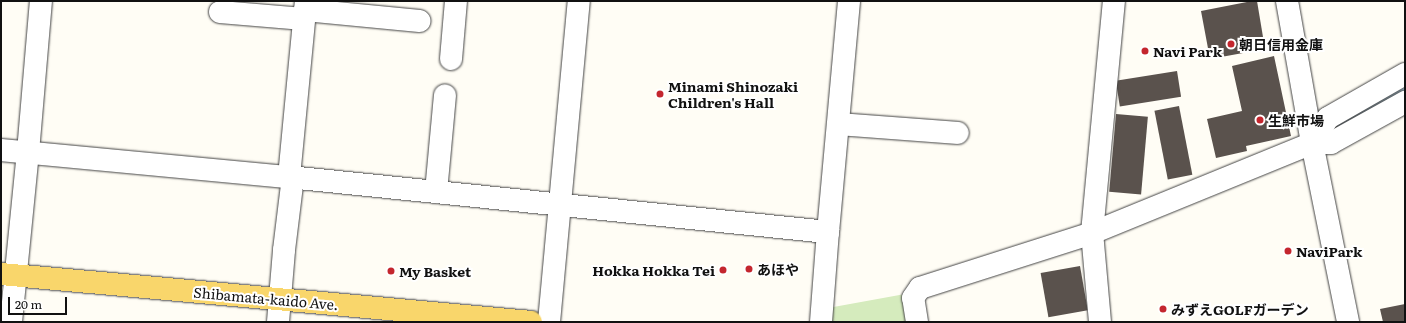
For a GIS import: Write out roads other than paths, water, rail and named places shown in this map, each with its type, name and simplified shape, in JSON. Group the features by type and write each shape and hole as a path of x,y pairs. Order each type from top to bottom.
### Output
{"main road":[{"name":"Shibamata-kaido Ave.","path":"8,275 532,322"}],"street":[{"path":"11,322 8,275 28,152 41,1"},
{"path":"451,59 456,1"},
{"path":"549,322 578,1"},
{"path":"821,322 850,1"},
{"path":"1100,322 1092,233 1114,1"},
{"path":"1287,1 1312,143 1348,322"},
{"path":"278,322 305,10"},
{"path":"220,12 305,10 419,21"},
{"path":"1312,143 1328,118 1405,74"},
{"path":"436,192 444,95"},
{"path":"916,322 913,298 920,288 1092,233 1312,143 1331,144 1405,102"},
{"path":"839,124 958,133"},
{"path":"1,150 291,177 828,232"}],"waterway":[{"path":"1340,125 1405,90"}],"place":[{"name":"朝日信用金庫","path":"1231,44"},
{"name":"Navi Park","path":"1145,51"},
{"name":"Minami Shinozaki Children's Hall","path":"660,94"},
{"name":"生鮮市場","path":"1260,120"},
{"name":"NaviPark","path":"1288,251"},
{"name":"あほや","path":"749,269"},
{"name":"Hokka Hokka Tei","path":"723,270"},
{"name":"My Basket","path":"391,271"},
{"name":"みずえGOLFガーデン","path":"1163,309"}]}
